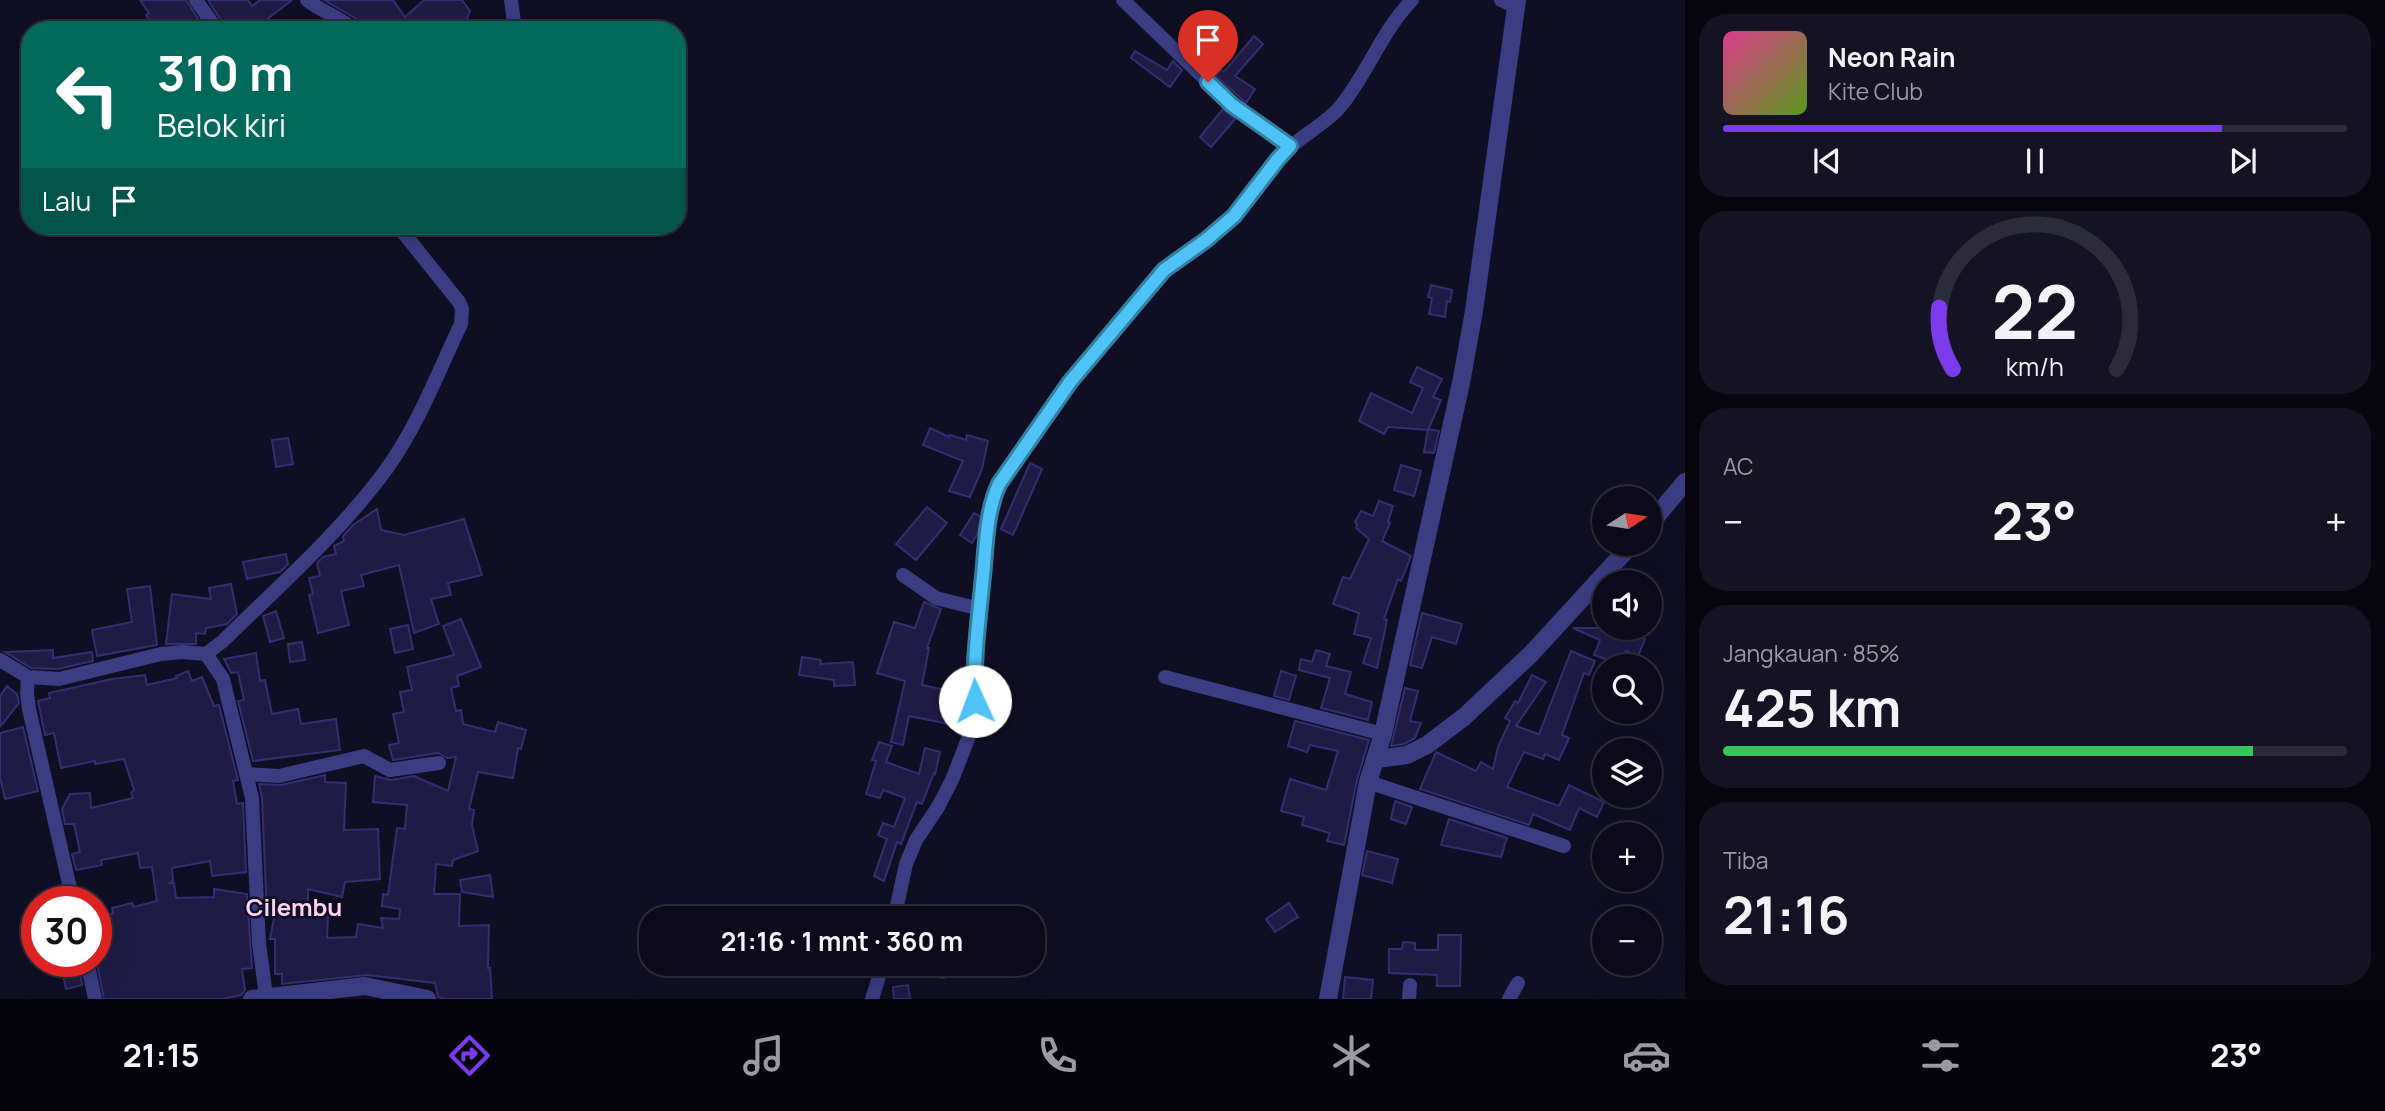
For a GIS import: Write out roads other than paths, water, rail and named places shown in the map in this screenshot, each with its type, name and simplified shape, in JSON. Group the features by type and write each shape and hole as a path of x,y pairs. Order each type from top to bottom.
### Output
{"street":[{"path":"196,0 211,21"},
{"path":"307,0 320,10 344,21"},
{"path":"510,0 514,21"},
{"path":"1123,0 1232,105 1290,146"},
{"path":"897,906 906,864 916,840 952,780 973,726 974,658 989,525 999,484 1070,382 1164,270 1234,216 1290,146 1337,110 1368,68 1404,8 1412,0"},
{"path":"1328,999 1368,782 1383,734 1461,383 1476,299 1511,2"},
{"path":"0,660 28,677 59,679 161,654 206,654 223,641 335,532 387,467 422,409 461,324 462,309 459,302 405,235"},
{"path":"1662,510 1685,482"},
{"path":"1377,759 1407,755 1427,745 1464,717 1531,654 1621,556"},
{"path":"903,575 936,598 980,609"},
{"path":"206,654 223,679 254,814 259,943 272,997 365,986 427,999"},
{"path":"28,677 29,709 70,886"},
{"path":"1165,677 1383,734"},
{"path":"246,774 279,776 364,756 390,770 439,763"},
{"path":"1368,782 1564,846"},
{"path":"872,999 879,976"},
{"path":"91,977 96,999"},
{"path":"1509,999 1518,983"}],"district":[{"name":"Cilembu","path":"294,908"}]}
